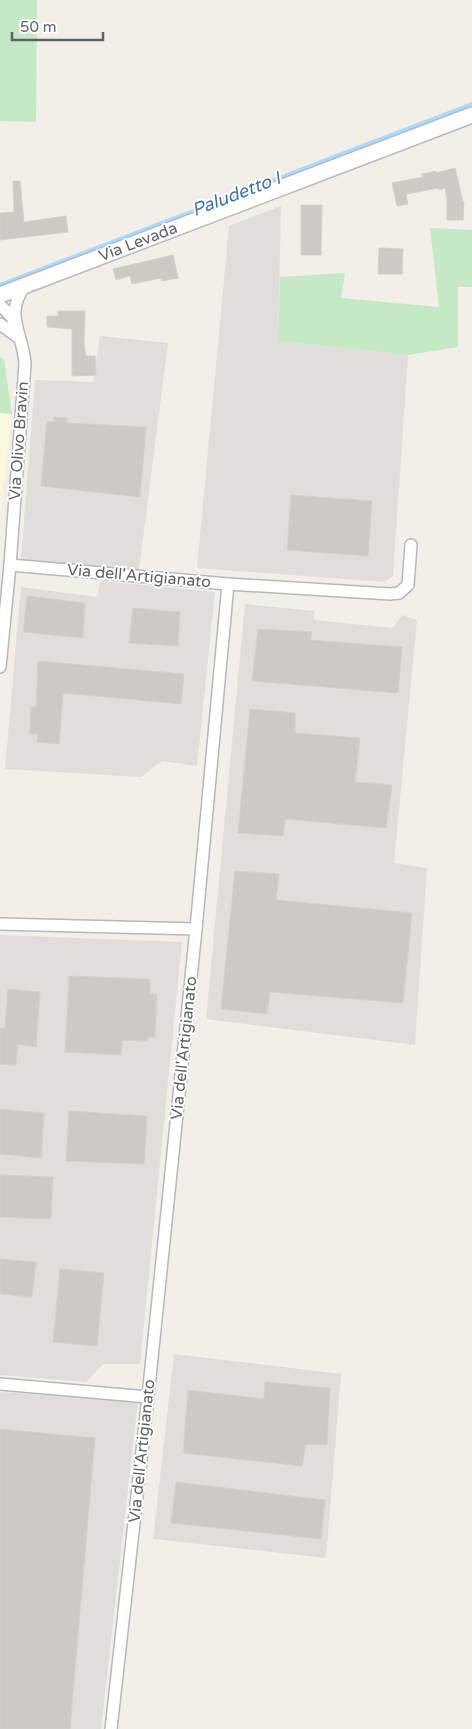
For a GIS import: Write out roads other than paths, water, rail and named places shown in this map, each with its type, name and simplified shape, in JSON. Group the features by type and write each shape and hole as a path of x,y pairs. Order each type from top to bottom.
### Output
{"main road":[{"name":"Via Levada","path":"0,295 472,115"}],"street":[{"path":"17,332 16,298 24,286"},
{"path":"0,305 12,318 17,332"},
{"path":"0,324 17,332"},
{"name":"Via Olivo Bravin","path":"0,666 10,565 25,364 24,352 17,332"},
{"path":"228,584 399,593 408,585 411,546"},
{"name":"Via dell'Artigianato","path":"10,565 228,584 196,929 148,1397 111,1729"},
{"path":"0,924 196,929"},
{"path":"0,1384 148,1397"}],"waterway":[{"name":"Paludetto I","path":"0,285 472,104"}]}
